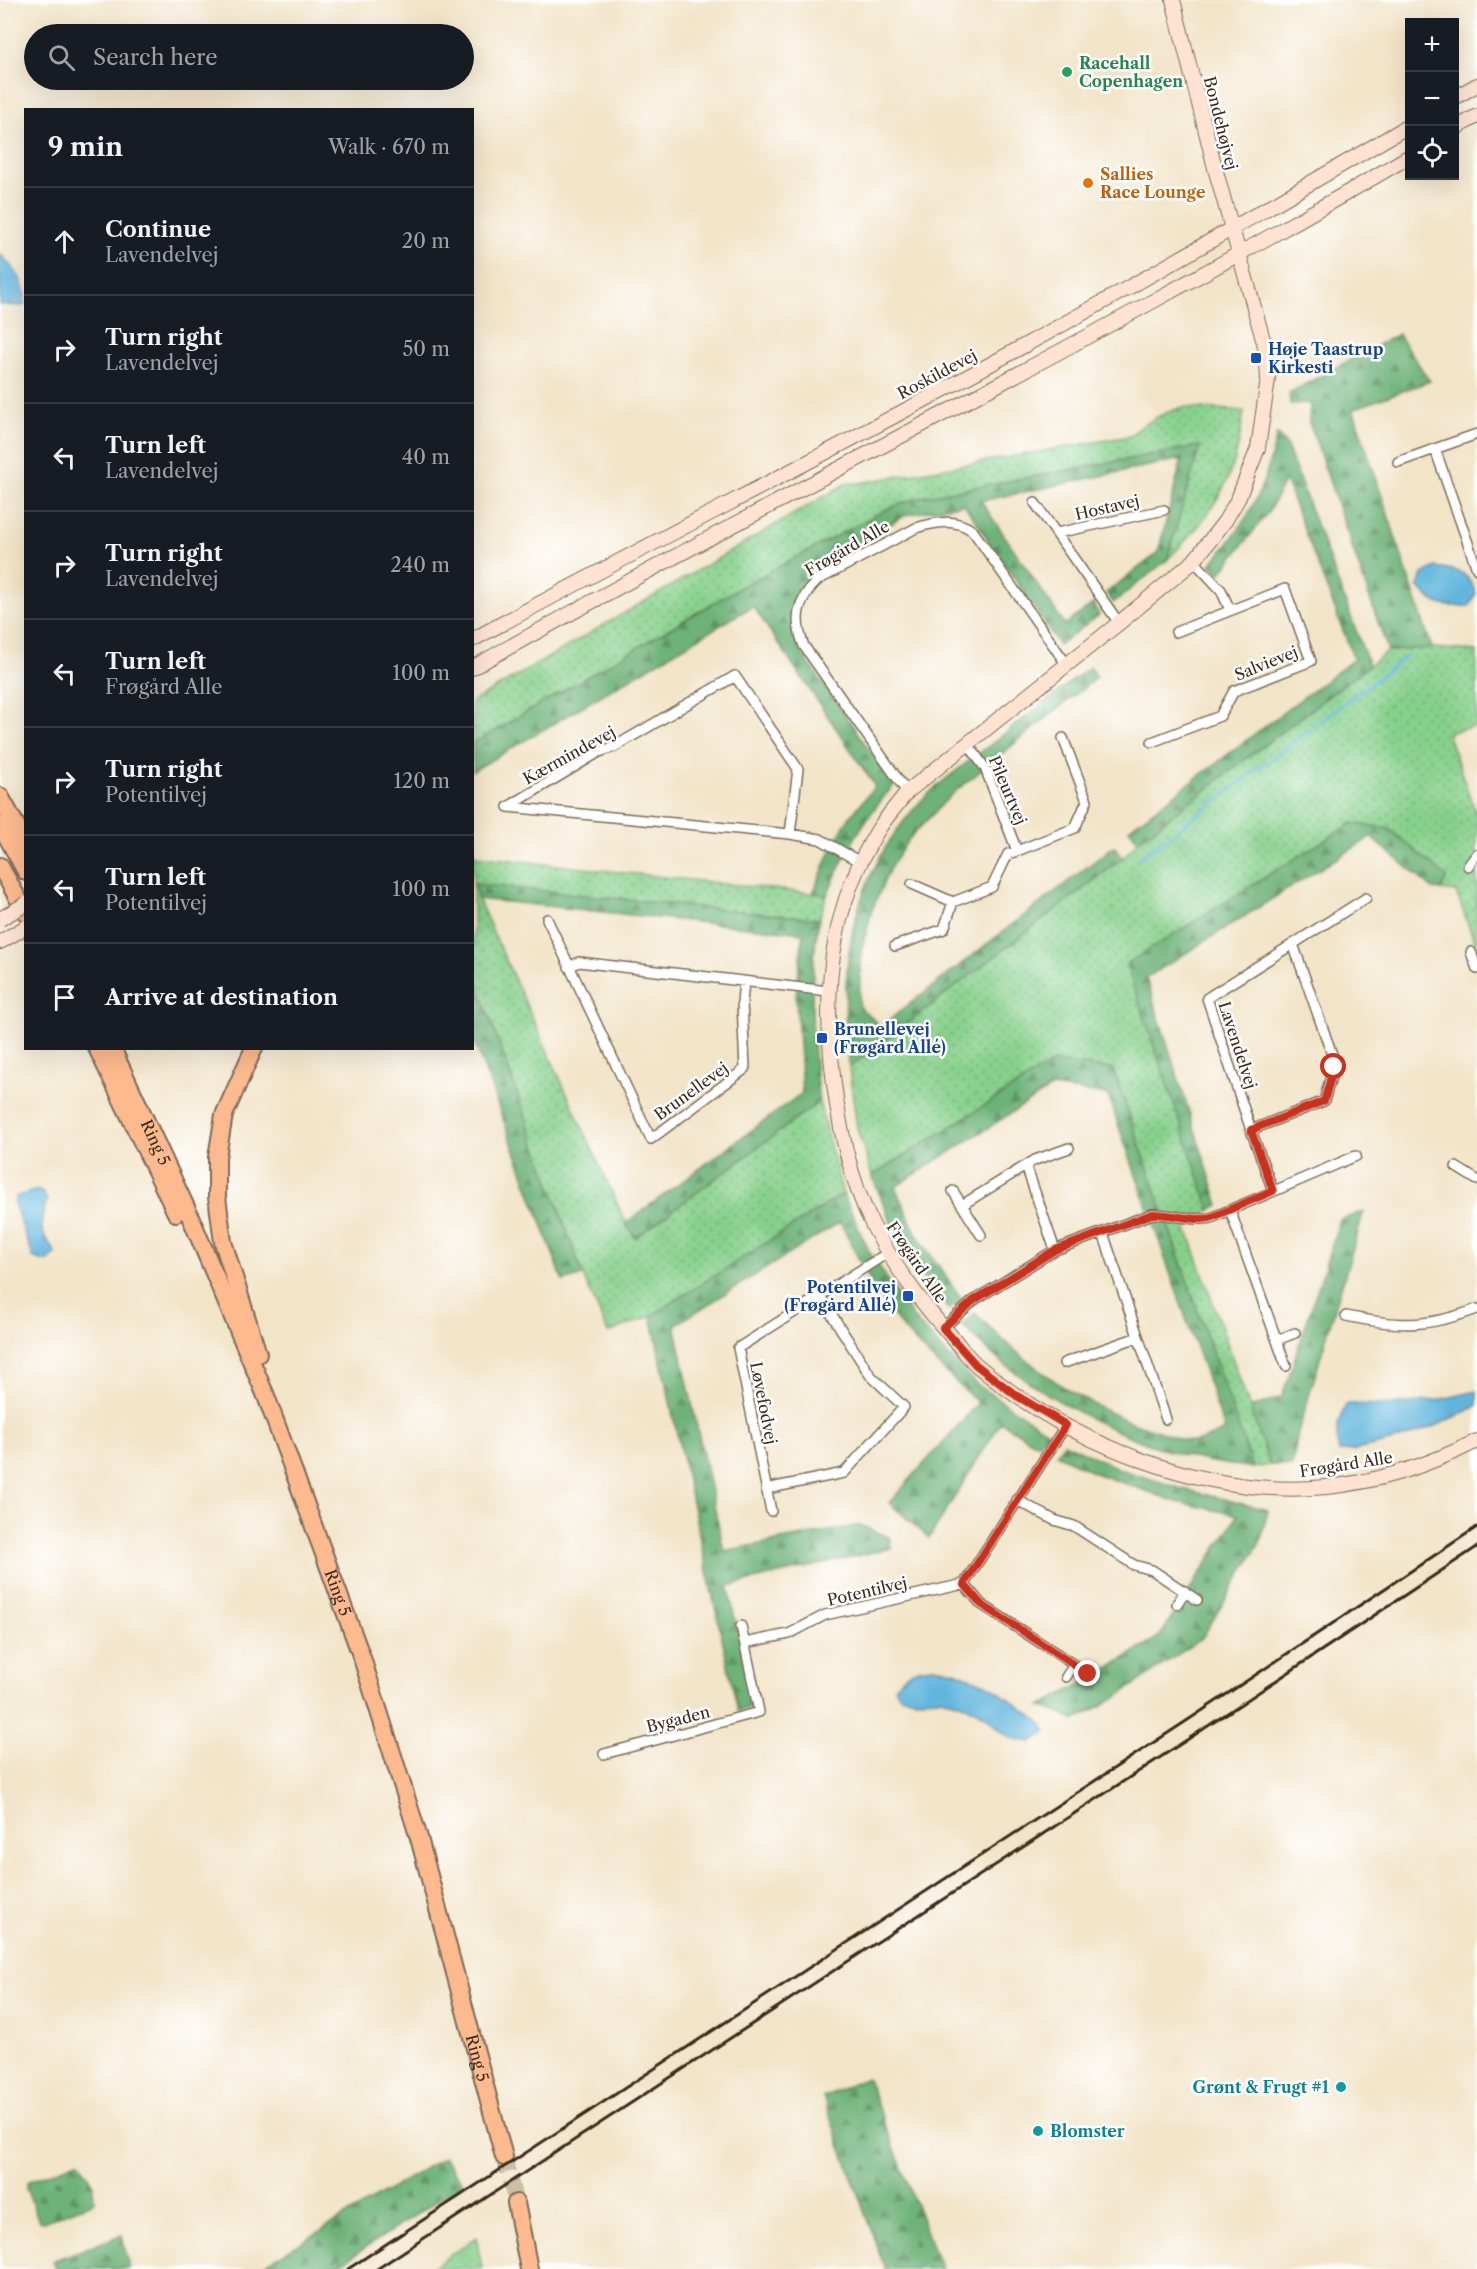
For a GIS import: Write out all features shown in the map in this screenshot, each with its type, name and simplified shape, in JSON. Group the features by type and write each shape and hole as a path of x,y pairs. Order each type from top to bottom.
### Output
{"highway":[{"path":"0,796 24,839"},
{"path":"0,824 24,868"},
{"path":"0,866 24,909"},
{"path":"98,1050 213,1293 248,1351"},
{"name":"Ring 5","path":"113,1050 190,1216 248,1351 362,1658 419,1838 504,2157"},
{"path":"253,1050 224,1115 217,1156 217,1197 223,1242 255,1341 266,1396"},
{"path":"516,2203 529,2269"}],"main road":[{"name":"Bondehøjvej","path":"1173,0 1239,254"},
{"path":"1459,96 1477,85"},
{"path":"1459,127 1477,116"},
{"name":"Roskildevej","path":"474,639 1017,350 1408,126"},
{"path":"474,667 611,589 1041,362 1239,254 1405,159"},
{"name":"Frøgård Alle","path":"1239,254 1266,350 1268,379 1258,448 1238,499 1225,521 1194,561 907,792 880,827 860,862 840,915 828,991 832,1076 840,1125 859,1192 873,1226 918,1299 976,1365 1017,1396 1066,1425 1120,1451 1180,1472 1239,1485 1296,1488 1326,1487 1411,1470 1477,1441"},
{"path":"0,919 24,904"},
{"path":"0,942 24,928"}],"street":[{"path":"1398,462 1477,434"},
{"path":"1435,449 1477,569"},
{"name":"Hostavej","path":"1035,503 1119,623"},
{"name":"Hostavej","path":"1057,533 1164,510"},
{"name":"Frøgård Alle","path":"907,792 804,646 797,620 807,590 818,580 915,528 932,523 953,522 964,525 973,531 1067,665"},
{"path":"1194,561 1221,590 1230,610"},
{"name":"Salvievej","path":"1152,742 1220,716 1234,691 1311,661 1285,589 1176,632"},
{"name":"Kærmindevej","path":"790,834 798,769 735,676 614,747 599,752 508,807 790,834 820,839 860,862"},
{"name":"Pileurtvej","path":"952,902 992,887 1008,854 1075,828 1087,801 1063,738"},
{"name":"Pileurtvej","path":"968,744 985,768 1017,850"},
{"path":"1468,867 1477,854"},
{"path":"895,946 944,929 952,902 912,884"},
{"name":"Lavendelvej","path":"1273,1191 1207,998 1366,898"},
{"name":"Brunellevej","path":"547,919 651,1139 745,1069 741,1002 744,982"},
{"path":"1251,1130 1324,1101 1335,1063 1293,944"},
{"path":"1471,952 1477,969"},
{"path":"569,967 579,962 828,991"},
{"path":"962,1205 1035,1160 1069,1148"},
{"path":"943,1328 973,1301 1055,1250 1152,1214 1200,1220 1230,1210 1356,1156"},
{"path":"1026,1166 1055,1250"},
{"path":"1456,1167 1477,1180"},
{"path":"953,1191 981,1235"},
{"path":"1230,1210 1286,1366"},
{"path":"1103,1233 1166,1419"},
{"name":"Løvefodvej","path":"771,1511 738,1348 888,1252"},
{"path":"766,1489 844,1473 904,1407 870,1375 820,1296"},
{"path":"1346,1316 1381,1324 1421,1324 1441,1321 1477,1310"},
{"path":"1277,1340 1295,1333"},
{"path":"1064,1363 1138,1337"},
{"path":"1066,1425 964,1584 981,1604 1088,1674"},
{"path":"1017,1500 1054,1520 1074,1526 1134,1565 1152,1570 1197,1600"},
{"name":"Potentilvej","path":"745,1643 789,1634 825,1615 964,1584"},
{"path":"1177,1604 1185,1592"},
{"path":"741,1626 745,1643"},
{"name":"Bygaden","path":"604,1754 759,1712 745,1643"},
{"path":"1066,1677 1074,1665"}],"green space":[{"path":"1398,334 1430,381 1353,409 1432,648 1388,651 1309,422 1310,403 1290,404 1289,393"},
{"path":"1184,407 1244,411 1235,458 1228,479 1214,505 1197,528 1167,560 1199,446 917,498 887,509 741,587 474,743 474,701 847,483 859,483 1130,436 1155,418"},
{"path":"1277,434 1286,444 1369,665 1138,841 1129,829 1354,659 1285,480 1269,511 1220,574 1210,565 1249,513 1264,479"},
{"path":"1200,446 1167,560 1113,603 1106,593 1158,553 1182,459 981,501 1065,625 1094,603 1099,615 1059,645 964,504 906,515 822,563 823,572 804,589 795,607 794,627 801,652 894,785 856,837 827,895 813,893 829,855 846,822 875,786 753,606 474,770 474,743 741,587 887,509 917,498"},
{"path":"1432,648 1477,651 1477,726 1447,733 1477,816 1477,948 1456,892 1441,890 1447,877 1352,823 1127,964 1210,1210 1186,1226 1270,1465 1253,1468 1113,1069 1054,1062 872,1176 857,1128 849,1068 1123,858 1138,841 1388,651"},
{"path":"1090,667 1097,677 952,794 908,840 889,870 872,910 861,952 859,1007 881,1026 1114,846 1123,858 849,1068 846,1031 848,959 854,925 864,892 878,860 897,829 929,793"},
{"path":"1352,823 1389,829 1447,877 1441,890 1433,889 1371,837 1146,978 1219,1205 1210,1210 1126,964"},
{"path":"474,853 475,856 827,895 819,919 475,885 478,899 626,1223 635,1238 819,1102 843,1194 651,1316 608,1333 583,1275 474,975"},
{"path":"475,884 819,919 813,965 812,1010 819,1102 635,1238 626,1223 802,1093 796,996 803,933 478,899"},
{"path":"474,975 583,1275 563,1281 474,1041"},
{"path":"1054,1062 1113,1069 1253,1468 1194,1458 1169,1451 1095,1421 1026,1380 999,1360 961,1325 975,1313 1039,1370 1085,1400 1136,1424 1191,1442 1203,1440 1225,1430 1108,1095 1052,1087 895,1187 917,1235 962,1300 949,1310 919,1270 894,1230 872,1176"},
{"path":"843,1194 870,1253 915,1320 975,1383 1049,1433 1038,1445 1001,1422 929,1538 889,1503 978,1403 931,1358 889,1310 875,1289 840,1222 675,1325 724,1551 860,1525 889,1537 891,1548 728,1586 753,1707 738,1711 651,1316"},
{"path":"1364,1211 1298,1433 1292,1466 1270,1465 1250,1408 1282,1397 1340,1220"},
{"path":"1064,1443 1120,1469 1179,1488 1268,1510 1260,1543 1202,1638 1118,1696 1076,1720 1040,1706 1095,1677 1160,1636 1238,1515 1177,1502 1092,1472 1056,1454"},
{"path":"867,2078 941,2269 885,2269 823,2097"},
{"path":"444,2157 463,2184 333,2269 257,2269"},
{"path":"79,2161 93,2185 94,2202 43,2222 39,2221 26,2188 27,2182"},
{"path":"122,2235 129,2269 55,2269 52,2261"},
{"path":"477,2237 482,2269 430,2269"}],"water":[{"path":"0,254 22,282 24,305 0,305"},
{"path":"1436,567 1457,571 1466,576 1476,593 1469,606 1440,604 1430,599 1418,587 1422,574"},
{"path":"38,1190 47,1200 42,1216 42,1227 55,1254 49,1261 33,1257 14,1203 17,1196"},
{"path":"1477,1391 1477,1406 1444,1422 1393,1441 1339,1452 1338,1427 1347,1404 1390,1405 1438,1400"},
{"path":"934,1667 955,1671 992,1687 1038,1720 1047,1732 1031,1742 1011,1738 985,1715 958,1702 940,1698 917,1699 900,1696 894,1687 911,1672"}],"waterway":[{"path":"1139,859 1407,656"}],"tunnel":[{"path":"504,2157 516,2203"}],"railway":[{"path":"348,2269 1191,1718 1477,1527"},
{"path":"377,2269 1199,1732 1477,1547"}],"place":[{"name":"Racehall Copenhagen","path":"1067,72"},
{"name":"Sallies Race Lounge","path":"1088,183"},
{"name":"Høje Taastrup Kirkesti","path":"1256,358"},
{"name":"Brunellevej (Frøgård Allé)","path":"822,1038"},
{"name":"Potentilvej (Frøgård Allé)","path":"908,1296"},
{"name":"Grønt & Frugt #1","path":"1341,2087"},
{"name":"Blomster","path":"1038,2131"}],"route":[{"path":"1088,1674 981,1604 964,1584 1066,1425 1017,1396 976,1365 943,1328 973,1301 1055,1250 1152,1214 1200,1220 1210,1218 1273,1191 1251,1130 1324,1101 1334,1067"}]}
